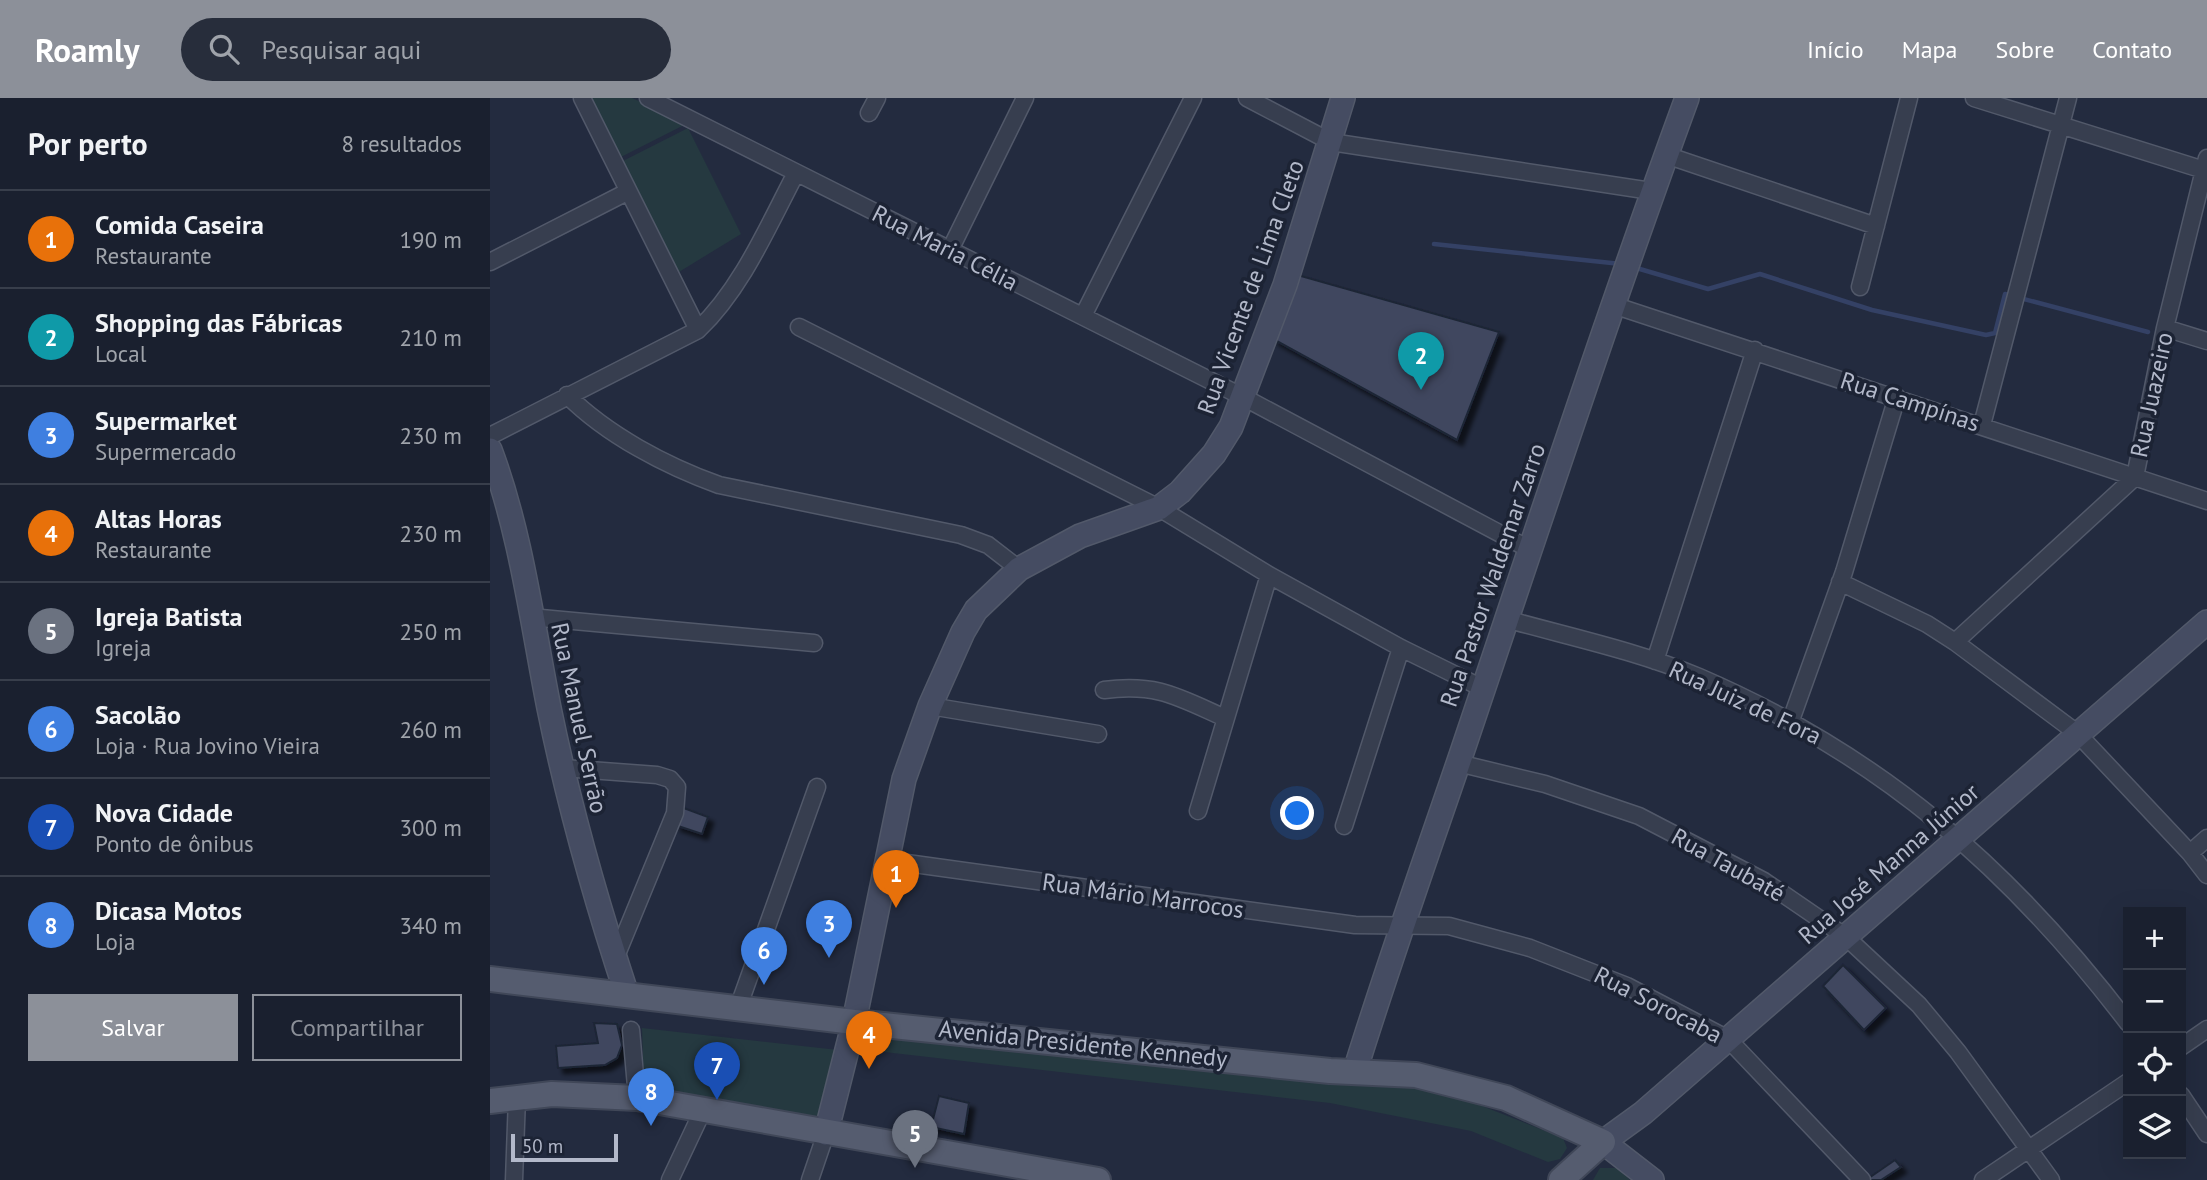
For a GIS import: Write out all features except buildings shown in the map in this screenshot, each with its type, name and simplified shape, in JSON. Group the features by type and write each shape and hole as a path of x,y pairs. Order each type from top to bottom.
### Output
{"main road":[{"name":"Rua Vicente de Lima Cleto","path":"826,1133 854,1022 885,860 904,779 930,706 976,610 1019,569 1080,536 1159,508 1180,492 1214,454 1243,397 1285,285 1343,98"},
{"name":"Rua Pastor Waldemar Zarro","path":"1355,1071 1401,925 1651,191 1687,98"},
{"name":"Rua Manuel Serrão","path":"490,450 504,489 520,556 530,617 594,895 627,995"},
{"name":"Rua José Manna Júnior","path":"1604,1142 1643,1113 2207,622"},
{"name":"Avenida Presidente Kennedy","path":"490,979 854,1022 1416,1076 1506,1098 1604,1142 1652,1180"},
{"path":"490,1101 592,1093 637,1098 1052,1176 1098,1180"},
{"path":"1562,1180 1604,1142"}],"street":[{"path":"582,98 698,330"},
{"name":"Rua Maria Célia","path":"648,98 1243,397 1529,549"},
{"path":"869,113 877,98"},
{"path":"950,250 1024,98"},
{"path":"1083,316 1193,98"},
{"path":"1247,98 1331,142 1651,191"},
{"path":"1860,287 1909,98"},
{"path":"1974,98 2206,166"},
{"path":"1982,425 2068,98"},
{"path":"1666,155 1876,226"},
{"name":"Rua Juazeiro","path":"1955,642 2135,477 2165,328 2206,166"},
{"path":"490,436 698,330 715,314 733,287 796,173"},
{"path":"490,262 627,191"},
{"name":"Rua Campínas","path":"1613,305 2207,501"},
{"path":"799,327 1159,508 1269,575 1401,648 1482,688"},
{"path":"2165,328 2207,341"},
{"path":"1655,661 1755,350"},
{"path":"568,395 600,422 690,474 719,485 961,535 988,545 1019,569"},
{"path":"1791,720 1840,582 1897,397"},
{"path":"1198,811 1269,575"},
{"path":"1840,582 1927,624 2077,733 2190,853 2207,875"},
{"path":"530,617 814,643"},
{"name":"Rua Juiz de Fora","path":"1506,619 1655,661 1791,720 1876,773 1959,837 2016,891 2059,937 2123,1017"},
{"path":"1344,826 1401,648"},
{"path":"1104,690 1149,688 1225,718"},
{"path":"930,706 1098,734"},
{"name":"Rua Taubaté","path":"1458,763 1545,784 1639,816 1764,881 1846,937 1919,1005 2029,1146 2051,1180"},
{"path":"563,768 657,775 670,779 677,787 675,813 615,959"},
{"path":"738,1008 817,787"},
{"path":"2190,853 2207,838"},
{"name":"Rua Mário Marrocos","path":"885,860 1355,925 1401,925"},
{"name":"Rua Sorocaba","path":"1401,925 1449,926 1575,963 1627,986 1728,1039 1862,1180"},
{"path":"2186,1044 2207,1029"},
{"path":"631,1030 637,1098"},
{"path":"1983,1180 2029,1146 2123,1085"},
{"path":"2182,1096 2207,1134"},
{"path":"514,1180 517,1097"},
{"path":"670,1180 703,1110"},
{"path":"810,1180 826,1133"}],"shaded area":[{"path":"592,98 632,98 688,123 619,158"},
{"path":"688,128 741,234 674,275 619,163"},
{"path":"861,1027 1417,1088 1472,1102 1563,1138 1567,1148 1560,1159 1548,1162 1471,1131 1330,1103 858,1049"},
{"path":"642,1028 838,1050 825,1118 644,1089"},
{"path":"1600,1168 1617,1168 1630,1180 1593,1180"}],"waterway":[{"path":"1434,244 1621,264"},
{"path":"1633,267 1708,289 1760,274 1872,310 1986,335 1995,333 2005,294 2148,332"}],"place":[{"name":"Shopping das Fábricas","path":"1421,390"},
{"name":"Comida Caseira","path":"896,908"},
{"name":"Supermarket","path":"829,958"},
{"name":"Sacolão","path":"764,985"},
{"name":"Altas Horas","path":"869,1069"},
{"name":"Nova Cidade","path":"717,1100"},
{"name":"Dicasa Motos","path":"651,1126"},
{"name":"Igreja Batista","path":"915,1168"}]}
